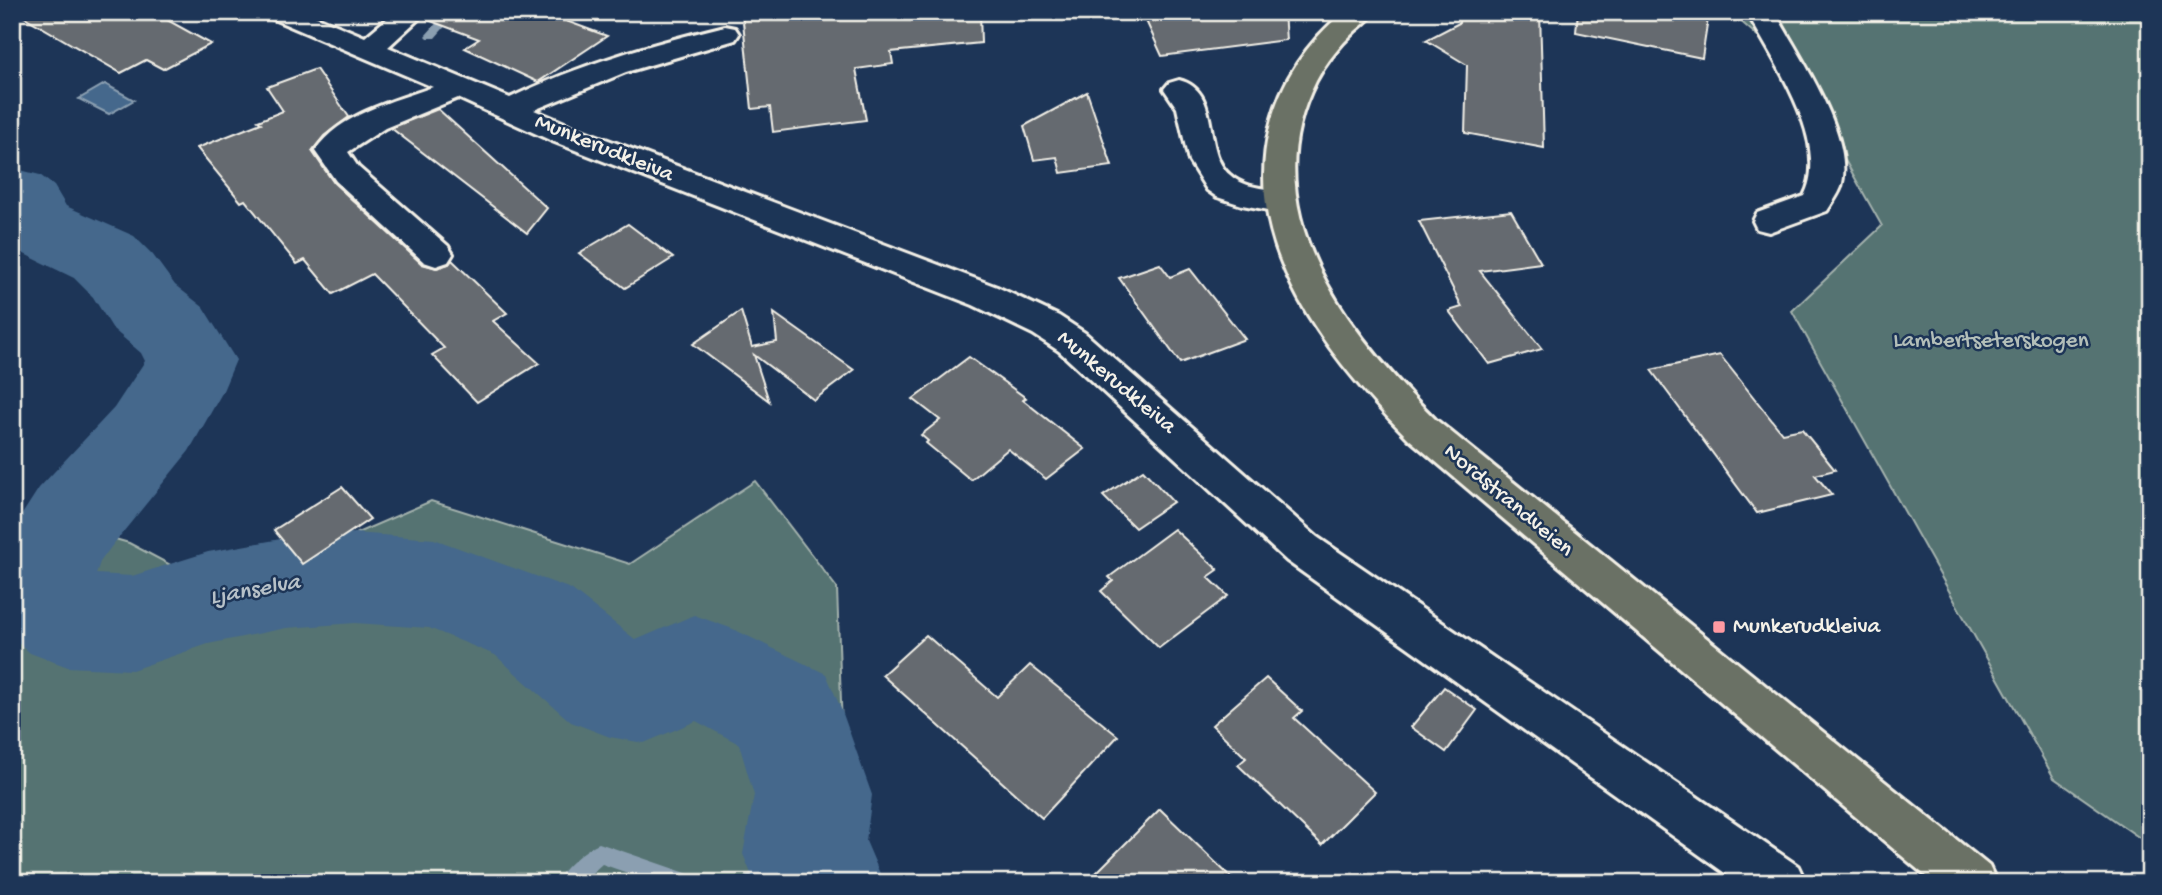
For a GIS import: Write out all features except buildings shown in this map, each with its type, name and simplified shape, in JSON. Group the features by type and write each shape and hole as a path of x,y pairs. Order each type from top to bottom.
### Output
{"main road":[{"name":"Nordstrandveien","path":"1361,12 1333,36 1316,56 1293,96 1287,112 1278,167 1280,201 1300,267 1320,307 1345,346 1396,404 1494,490 1972,883"}],"street":[{"name":"Munkerudkleiva","path":"281,12 582,142 985,296 1046,325 1109,373 1302,549 1781,883"},
{"path":"367,50 412,12"},
{"path":"1761,12 1819,120 1825,146 1825,186 1816,203 1769,221"},
{"path":"510,110 536,96 672,47 725,34"},
{"path":"436,254 347,174 331,151 343,138 367,125 457,88"},
{"path":"1179,89 1189,97 1193,107 1199,143 1214,180 1221,187 1239,195 1280,201"}],"green space":[{"name":"Lambertseterskogen","path":"1730,12 2150,12 2150,845 2054,778 1792,311 1882,226 1792,66"},
{"path":"755,481 837,588 847,872 857,883 12,883 12,573 91,532 129,543 193,577 288,563 431,501 630,564"}],"water":[{"path":"105,84 134,100 109,114 79,99"}],"waterway":[{"path":"431,36 445,20 457,15"},
{"name":"Ljanselva","path":"12,194 25,205 28,222 104,257 123,276 144,307 172,330 191,360 155,425 87,502 54,550 45,572 45,600 68,620 132,623 208,598 286,583 355,578 434,584 533,622 610,686 644,692 694,664 786,711 813,795 804,854 822,883"},
{"path":"566,883 599,853 686,883"},
{"path":"752,883 804,854"}],"place":[{"name":"Munkerudkleiva","path":"1719,627"}]}
